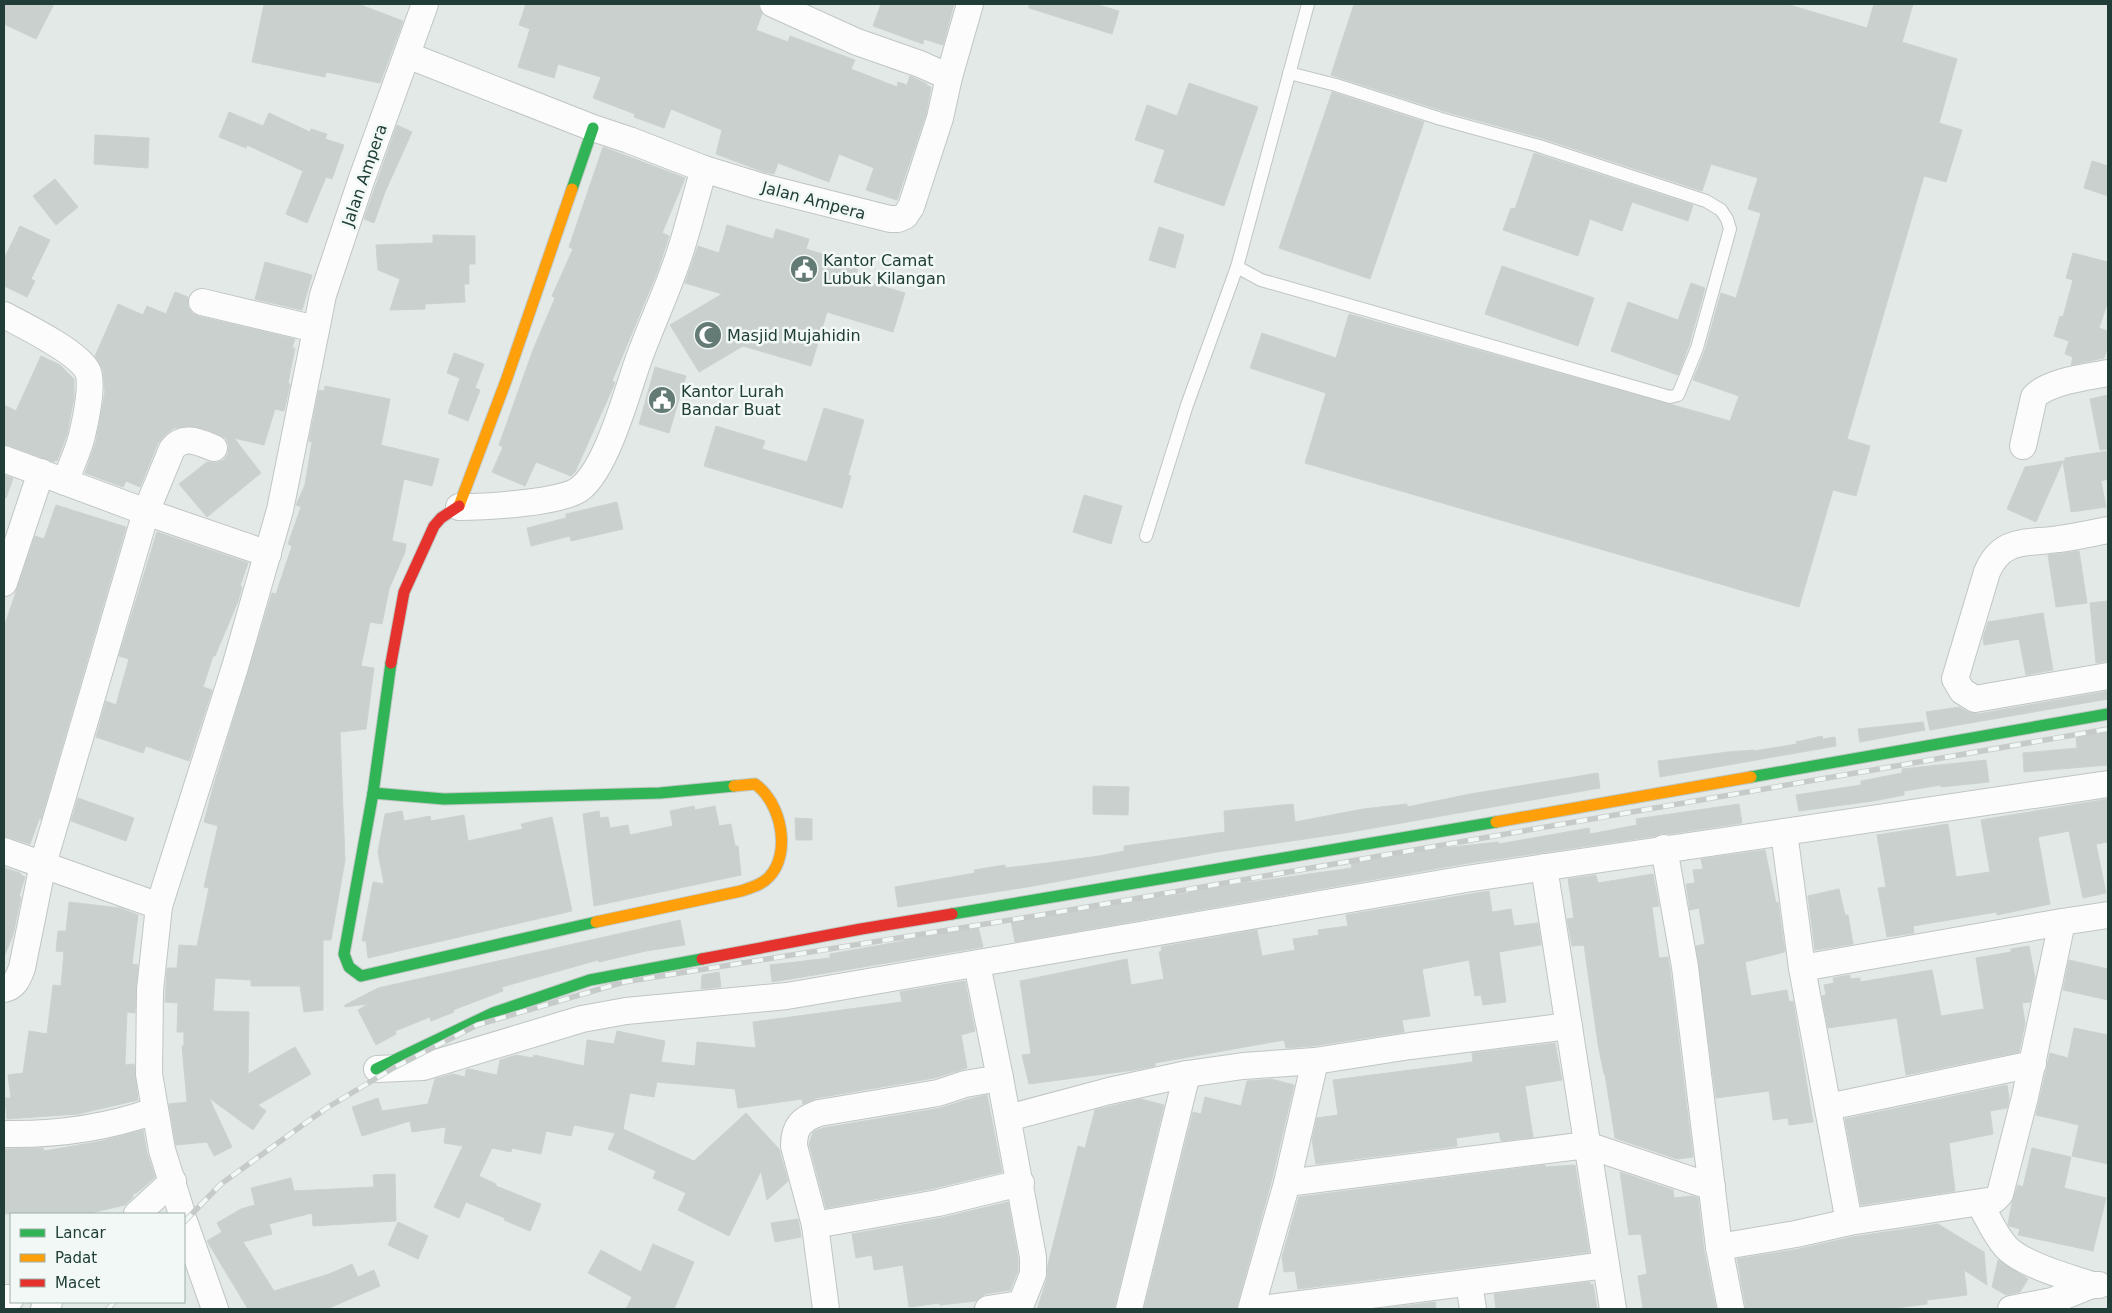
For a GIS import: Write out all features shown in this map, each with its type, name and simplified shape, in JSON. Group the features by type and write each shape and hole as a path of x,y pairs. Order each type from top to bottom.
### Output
{"street":[{"name":"Jalan Ampera","path":"182,1213 162,1150 149,1074 150,990 159,906 212,740 280,510 323,295 361,181 425,4"},
{"path":"773,4 857,42 920,64 949,78 970,4"},
{"name":"Jalan Ampera","path":"407,55 704,170 868,215 898,219 905,216 911,207 940,118 949,78"},
{"path":"459,507 593,128"},
{"path":"373,793 444,799 660,793 755,784 763,788 772,799 777,812 780,837 777,864 769,876 753,888 612,918 361,976 351,970 346,963 344,954 373,793 390,666 404,592 434,526 442,518 459,507 500,506 570,495 582,487 593,474 622,411 651,325 682,247 704,170"},
{"path":"202,302 316,329"},
{"path":"4,315 80,360 89,371 90,381 83,431 65,482"},
{"path":"2023,446 2034,397 2039,392 2050,387 2108,373"},
{"path":"4,989 14,984 22,968 43,864 146,512 172,449 177,443 184,440 193,440 214,448"},
{"path":"4,459 146,512 268,554"},
{"path":"4,583 41,472"},
{"path":"2108,530 2058,539 2017,543 2003,549 1992,560 1987,572 1955,679 1962,691 1975,699 2108,676"},
{"path":"376,1069 493,1013 590,980 861,929 1030,902 1158,878 1348,848 2108,714"},
{"path":"376,1069 423,1067 582,1019 608,1014 787,996 1324,902 1664,848 2108,784"},
{"path":"1784,832 1802,968 1849,1222"},
{"path":"1664,848 1686,967 1719,1247 1731,1309"},
{"path":"4,851 159,906"},
{"path":"1544,867 1613,1309"},
{"path":"1802,968 2108,915"},
{"path":"1719,1247 1796,1234 1849,1222 1980,1204 1994,1200 2000,1194 2033,1064 2062,922"},
{"path":"977,964 1034,1257 1033,1274 1021,1307 988,1309"},
{"path":"1008,1118 1109,1091 1187,1074 1243,1066 1314,1061 1410,1046 1569,1026"},
{"path":"1251,1309 1287,1184 1314,1061"},
{"path":"1828,1107 2033,1064"},
{"path":"1129,1309 1187,1074"},
{"path":"826,1309 815,1225 794,1146 794,1135 797,1126 806,1117 819,1113 938,1093 965,1084 1000,1078"},
{"path":"4,1134 88,1129 125,1121 154,1111"},
{"path":"1287,1184 1587,1145 1712,1188"},
{"path":"138,1213 173,1181"},
{"path":"815,1225 938,1203 1021,1183"},
{"path":"1980,1204 2000,1239 2012,1253 2049,1271 2100,1285"},
{"path":"185,1224 215,1309"},
{"path":"1262,1309 1606,1265"},
{"path":"1469,1283 1473,1309"},
{"path":"2011,1309 2052,1301 2100,1285"}],"lane":[{"path":"1146,536 1186,405 1237,267 1308,4"},
{"path":"1237,267 1261,280 1670,397 1678,395 1698,348 1730,228 1721,210 1706,201 1539,146 1441,119 1336,85 1289,73"}],"building":[{"path":"4,4 54,4 36,39 4,24"},
{"path":"264,4 358,4 403,21 380,83 326,72 325,77 252,62"},
{"path":"526,4 758,4 762,14 756,30 788,42 790,36 855,60 851,69 897,87 898,82 907,85 910,76 927,84 931,87 926,114 897,200 866,190 874,168 839,154 829,182 778,163 774,174 764,172 716,154 722,130 671,109 664,128 634,117 635,114 593,98 601,77 558,64 554,78 518,67 530,29 519,25"},
{"path":"881,4 954,4 943,45 924,39 923,44 873,26"},
{"path":"1029,4 1095,4 1119,11 1112,34 1029,8"},
{"path":"1354,4 1786,4 1867,28 1874,4 1913,4 1902,42 1957,59 1939,123 1962,130 1946,182 1924,176 1847,439 1870,446 1856,496 1833,490 1799,607 1305,463 1326,393 1250,368 1262,333 1336,358 1349,314 1730,421 1739,396 1693,380 1705,350 1721,293 1736,298 1761,213 1748,209 1758,178 1711,164 1702,191 1541,138 1443,111 1331,75"},
{"path":"1189,83 1258,107 1224,206 1154,182 1165,150 1135,140 1147,105 1177,116"},
{"path":"1332,92 1424,122 1370,279 1279,248"},
{"path":"229,112 263,126 269,113 310,132 311,129 327,134 325,139 344,145 332,179 326,177 307,223 286,214 303,171 247,145 246,148 219,137"},
{"path":"397,125 412,132 385,192 374,223 364,219"},
{"path":"95,135 149,138 148,168 94,164"},
{"path":"603,147 685,178 662,233 669,236 658,270 612,381 615,382 614,385 575,472 571,476 536,462 525,486 492,472 503,447 499,445 533,350 555,298 552,296 573,249 569,247"},
{"path":"1534,153 1693,205 1688,221 1632,202 1622,231 1590,219 1578,256 1503,230 1511,208 1515,209"},
{"path":"2092,161 2108,166 2108,196 2084,188"},
{"path":"55,179 78,207 56,225 33,196"},
{"path":"727,225 773,239 776,229 809,239 806,249 859,265 855,278 905,293 893,332 827,312 811,366 743,346 699,372 670,325 722,294 685,283 698,246 719,253"},
{"path":"20,226 50,240 31,279 35,281 27,297 4,286 4,259"},
{"path":"1159,227 1184,235 1175,268 1149,260"},
{"path":"433,235 475,236 475,264 469,264 469,284 464,284 465,302 425,304 425,309 390,310 400,279 378,270 376,245 433,243"},
{"path":"2073,253 2108,262 2108,301 2099,328 2108,331 2108,346 2104,358 2071,365 2073,357 2065,354 2069,341 2054,336 2060,316 2063,317 2073,280 2066,278"},
{"path":"265,262 312,275 302,310 255,299"},
{"path":"1502,266 1594,298 1578,346 1485,314"},
{"path":"1691,283 1705,288 1689,345 1678,375 1611,351 1628,302 1678,320"},
{"path":"175,292 188,297 188,307 192,313 198,316 295,339 292,348 295,348 288,383 290,384 284,411 275,409 264,445 234,438 261,473 207,517 179,484 207,462 216,463 224,460 228,454 229,446 226,438 208,430 187,426 174,428 166,434 158,443 140,487 126,481 123,487 85,473 96,442 105,392 103,370 95,356 118,304 143,315 147,306 166,314"},
{"path":"454,353 484,364 475,388 480,390 468,421 448,413 460,378 447,373"},
{"path":"41,356 60,365 74,379 74,398 67,434 57,461 55,460 54,462 4,444 4,405 16,411"},
{"name":"Kantor Lurah Bandar Buat","path":"655,367 686,376 669,433 639,424"},
{"path":"325,386 390,399 381,445 439,459 432,486 404,479 392,541 406,544 405,552 389,589 382,624 370,622 361,666 374,668 366,729 340,732 345,860 331,940 323,940 323,1010 304,1012 300,986 251,986 251,980 215,978 213,1011 249,1012 248,1074 295,1047 311,1074 258,1105 266,1111 253,1130 209,1098 232,1147 214,1156 207,1142 176,1145 169,1104 187,1102 182,1046 184,1046 184,1032 177,1032 178,1003 165,1002 167,968 177,968 179,945 197,946 209,888 204,887 218,826 204,822 272,593 276,594 292,546 288,544 301,507 296,505 305,485 312,442 309,441 319,390 324,391"},
{"path":"2108,395 2108,449 2100,450 2090,399"},
{"path":"824,408 864,420 848,475 851,476 842,508 704,466 716,426 765,441 762,449 807,462"},
{"path":"2108,451 2108,479 2101,481 2106,507 2071,512 2063,461 2065,461 2065,458"},
{"path":"2063,461 2036,522 2007,509 2025,467"},
{"path":"4,475 13,478 6,498 4,498"},
{"path":"1084,495 1122,506 1111,544 1073,532"},
{"path":"617,502 623,529 571,541 570,536 531,546 527,528 566,518 566,514"},
{"path":"56,505 126,527 41,819 39,819 30,844 4,836 4,627 35,536 44,539"},
{"path":"157,532 248,563 240,586 242,587 238,601 215,656 213,656 203,687 212,690 189,761 146,746 143,753 96,737 106,701 116,705 129,659 119,656"},
{"path":"2079,551 2087,603 2056,607 2048,555"},
{"path":"2108,601 2108,661 2096,663 2090,603"},
{"path":"2043,613 2053,670 2026,675 2019,639 1984,645 1983,638 1988,622"},
{"path":"2108,691 2108,699 1930,730 1926,712 1959,707 1968,712 1978,714"},
{"path":"1923,722 1925,730 1860,742 1858,729"},
{"path":"2108,730 2108,765 2024,772 2023,753 2077,748 2076,736"},
{"path":"1822,736 1823,739 1835,737 1836,746 1660,777 1658,761 1728,752 1754,751 1797,744 1796,742"},
{"path":"1986,760 1989,782 1941,787 1941,785 1904,791 1904,795 1873,801 1799,811 1796,795 1861,785 1861,781 1902,773 1902,769"},
{"path":"1598,773 1600,788 1345,833 1217,852 1027,887 898,907 895,887 975,873 974,870 1005,865 1005,868 1099,856 1124,851 1124,846 1225,832 1224,811 1293,804 1295,822 1363,809 1407,804 1407,807 1470,794"},
{"path":"1093,786 1129,787 1128,815 1093,814"},
{"path":"78,798 134,818 126,841 71,821"},
{"path":"2108,799 2108,842 2096,844 2106,893 2083,898 2069,831 2038,837 2050,904 1997,915 1997,912 1913,926 1914,933 1887,937 1878,888 1886,887 1877,835 1948,824 1956,877 1990,872 1981,820"},
{"path":"1739,804 1742,823 1669,834 1662,833 1656,836 1463,864 1015,942 1011,921 1155,895 1155,898 1189,893 1188,889 1352,868 1351,863 1426,850 1498,842 1499,844 1589,828 1590,834 1637,825 1636,819"},
{"path":"694,806 695,810 715,806 719,826 731,824 735,846 738,846 741,875 594,906 583,814 599,811 600,818 608,817 610,828 628,825 630,835 673,826 670,811"},
{"path":"402,811 404,821 430,816 431,821 464,815 468,841 523,829 521,824 552,817 572,911 368,958 366,941 362,941 373,882 384,884 378,852 385,814"},
{"path":"795,818 812,819 812,840 796,840"},
{"path":"1765,850 1776,903 1778,902 1785,952 1745,962 1751,996 1787,990 1789,1002 1793,1001 1813,1122 1789,1125 1788,1118 1773,1120 1769,1091 1716,1098 1696,946 1705,944 1699,908 1690,910 1686,884 1695,883 1693,870 1703,869 1701,859"},
{"path":"4,868 20,873 25,877 19,896 21,897 13,935 4,957"},
{"path":"1653,874 1659,906 1652,907 1659,958 1668,957 1693,1157 1677,1159 1615,1138 1605,1074 1598,1044 1584,945 1572,946 1567,919 1574,918 1568,879 1596,875 1598,883"},
{"path":"1839,889 1845,915 1848,915 1853,944 1815,950 1808,896"},
{"path":"1489,891 1492,912 1511,909 1514,926 1538,923 1541,945 1499,952 1506,1002 1483,1005 1481,995 1475,996 1469,960 1422,969 1430,1016 1402,1020 1404,1032 1313,1046 1286,1048 1284,1040 1155,1063 1155,1066 1134,1070 1029,1084 1022,1055 1031,1054 1020,981 1127,959 1131,985 1164,979 1159,952 1162,951 1161,947 1257,930 1262,956 1295,950 1293,939 1319,935 1318,930 1348,926 1346,915"},
{"path":"69,902 120,908 138,915 132,964 138,965 135,1013 127,1012 125,1065 134,1064 138,1100 78,1114 7,1119 5,1098 11,1098 8,1075 23,1073 29,1031 47,1034 53,985 61,986 64,952 56,951 58,931 66,931"},
{"path":"680,920 685,945 646,951 599,962 598,960 502,987 503,991 453,1010 454,1012 431,1021 430,1017 395,1031 396,1034 376,1045 358,1010 368,1004 345,1007 345,1005 378,988"},
{"path":"978,926 983,947 772,982 770,965 830,958 830,954 904,941 904,938"},
{"path":"2029,946 2035,978 2030,1002 2022,1003 2025,1023 2019,1052 1906,1075 1897,1018 1828,1028 1822,996 1826,995 1824,985 1834,983 1833,978 1850,975 1850,979 1860,978 1860,982 1932,970 1941,1016 1984,1009 1976,958 2011,952 2011,949"},
{"path":"2069,960 2108,969 2108,1000 2063,990"},
{"path":"719,972 721,987 701,989 702,975"},
{"path":"965,981 975,1031 961,1035 967,1068 934,1078 817,1098 803,1104 802,1099 738,1108 735,1089 657,1082 654,1097 630,1093 623,1129 694,1161 746,1113 779,1149 788,1181 767,1200 761,1171 729,1236 678,1210 686,1193 653,1178 656,1171 608,1149 615,1133 574,1125 571,1136 546,1131 541,1154 512,1148 511,1152 492,1148 479,1176 496,1184 496,1186 541,1204 530,1231 504,1220 505,1218 466,1202 459,1218 434,1207 463,1146 444,1143 446,1127 412,1132 410,1121 362,1136 352,1107 378,1098 382,1111 428,1104 435,1079 453,1074 465,1077 466,1070 469,1069 497,1075 500,1060 516,1055 533,1058 534,1055 584,1066 587,1040 614,1044 617,1031 665,1041 661,1062 695,1066 697,1042 756,1048 753,1022 902,1002 900,992"},
{"path":"2074,1028 2108,1035 2108,1164 2072,1156 2079,1125 2036,1115 2050,1053 2068,1058"},
{"path":"1555,1043 1562,1080 1525,1086 1533,1137 1501,1141 1499,1132 1456,1138 1457,1146 1316,1164 1312,1140 1317,1118 1338,1115 1333,1080 1473,1062 1472,1053"},
{"path":"1271,1079 1294,1085 1272,1179 1236,1309 1144,1309 1193,1112 1201,1114 1205,1097 1241,1106 1247,1081"},
{"path":"2007,1085 2009,1099 2007,1108 1990,1111 1993,1134 1949,1143 1955,1191 1861,1205 1845,1119"},
{"path":"987,1095 1002,1172 935,1188 826,1208 809,1144 813,1132 823,1128 941,1108"},
{"path":"1141,1099 1164,1105 1114,1309 1037,1309 1047,1279 1048,1264 1078,1146 1085,1148 1095,1110"},
{"path":"143,1130 147,1153 155,1177 133,1194 133,1197 125,1205 90,1213 4,1214 4,1149 43,1148 44,1151 102,1141"},
{"path":"2032,1148 2071,1157 2064,1188 2106,1198 2093,1251 2018,1235 2020,1229 2009,1226 2012,1203 2018,1185 2023,1187"},
{"path":"1545,1165 1545,1167 1575,1165 1589,1252 1298,1289 1295,1271 1284,1272 1282,1257 1299,1197"},
{"path":"1620,1172 1673,1190 1674,1198 1692,1196 1698,1198 1704,1250 1716,1309 1643,1309 1638,1276 1647,1274 1641,1234 1629,1235"},
{"path":"395,1174 396,1221 313,1226 312,1213 269,1224 272,1234 243,1242 274,1291 329,1274 352,1264 358,1277 374,1270 380,1286 327,1309 248,1309 207,1241 222,1232 217,1223 241,1209 255,1205 251,1188 291,1178 294,1191 374,1187 373,1175"},
{"path":"1008,1202 1018,1258 1018,1271 1010,1290 985,1294 976,1301 909,1307 903,1265 874,1270 872,1255 856,1258 852,1234 941,1218"},
{"path":"798,1219 801,1237 775,1242 771,1223"},
{"path":"398,1222 428,1236 418,1259 388,1245"},
{"path":"1938,1224 1984,1252 1987,1285 1964,1270 1967,1295 1927,1300 1927,1304 1887,1309 1746,1309 1737,1259 1799,1249 1852,1237"},
{"path":"653,1244 694,1262 674,1309 626,1309 632,1297 588,1273 601,1250 641,1272"},
{"path":"1998,1260 2028,1279 2020,1292 2006,1295 1992,1287"},
{"path":"1590,1282 1590,1285 1593,1284 1597,1309 1496,1309 1494,1294"},
{"path":"1435,1302 1436,1309 1378,1309"}],"railway":[{"path":"185,1221 221,1184 325,1109 395,1067 477,1025 624,982 1047,914 2108,729"},
{"path":"108,1309 113,1303"}],"traffic: fast":[{"path":"572,189 593,128"},
{"path":"391,663 373,793 344,954 349,967 361,976 596,922"},
{"path":"1751,777 2108,714"},
{"path":"373,793 444,799 660,793 734,786"},
{"path":"952,914 1496,822"},
{"path":"376,1069 493,1013 590,980 702,959"}],"traffic: slow":[{"path":"459,506 507,378 572,189"},
{"path":"1496,822 1751,777"},
{"path":"596,922 741,891 766,880 776,867 780,855 782,842 777,815 764,792 755,784 734,786"}],"traffic: jam":[{"path":"391,663 404,592 434,526 441,518 459,506"},
{"path":"702,959 952,914"}],"place":[{"name":"Kantor Camat Lubuk Kilangan","path":"804,269"},
{"name":"Masjid Mujahidin","path":"708,335"},
{"name":"Kantor Lurah Bandar Buat","path":"662,400"}]}
